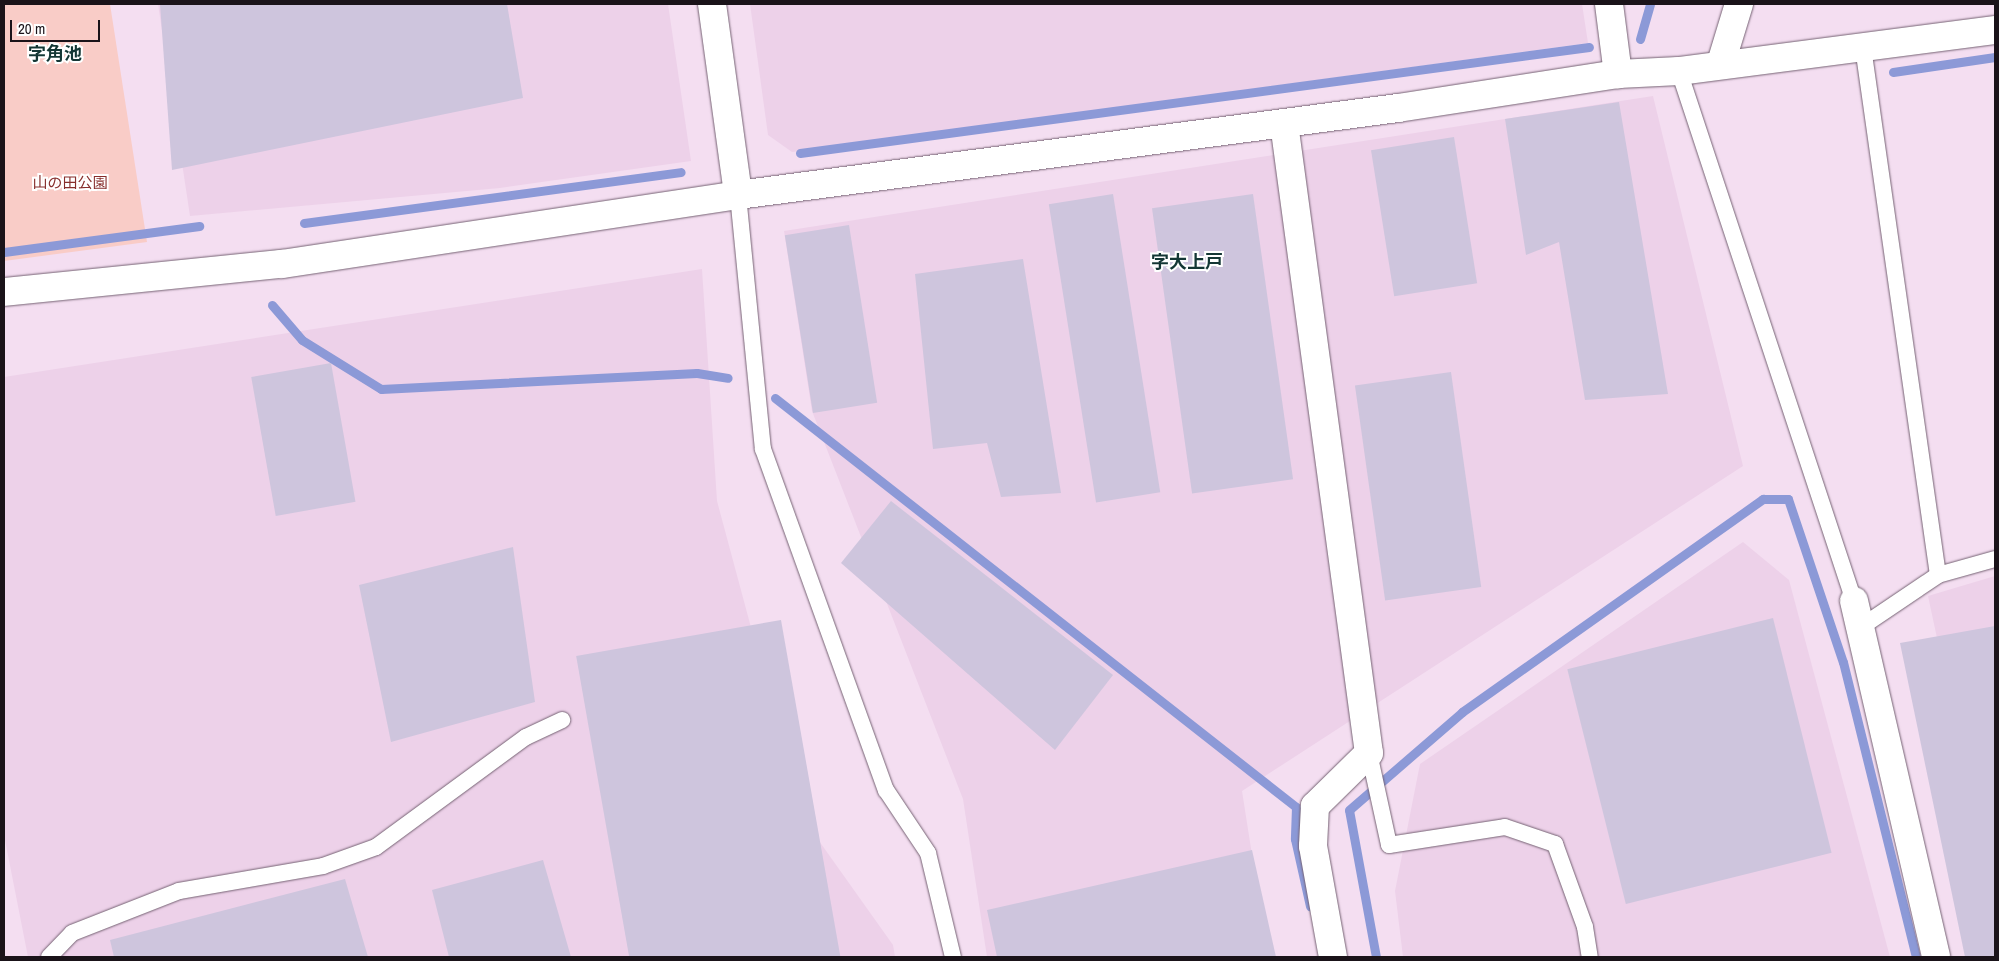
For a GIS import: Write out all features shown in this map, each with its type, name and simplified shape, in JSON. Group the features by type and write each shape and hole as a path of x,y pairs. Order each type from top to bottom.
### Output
{"street":[{"path":"712,4 738,195"},
{"path":"1608,4 1618,74"},
{"path":"1720,63 1739,4"},
{"path":"4,292 282,264 738,195 1284,123 1618,74 1679,71 1720,63 1995,30"},
{"path":"1284,123 1371,762 1315,806 1313,846 1333,957"},
{"path":"1858,614 1936,957"}],"lane":[{"path":"1863,47 1938,575"},
{"path":"1679,71 1858,614 1938,575 1995,559"},
{"path":"738,195 763,449 886,790 928,853 953,957"},
{"path":"48,957 72,933 179,891 324,866 376,847 526,736 562,720"},
{"path":"1371,762 1389,845 1506,827 1555,844 1585,927 1590,957"}],"shaded area":[{"path":"158,4 668,4 691,161 500,188 190,216"},
{"path":"750,4 1582,4 1588,43 792,152 768,135"},
{"path":"1653,96 1743,466 1242,791 1268,957 987,957 963,799 812,411 784,231"},
{"path":"702,269 717,501 802,817 893,945 895,957 28,957 4,835 4,377"},
{"path":"1743,542 1789,580 1890,957 1403,957 1395,891 1420,764"},
{"path":"1995,576 1995,908 1928,596"}],"green space":[{"name":"山の田公園","path":"4,4 110,4 147,242 4,261"}],"building":[{"path":"160,4 507,4 523,98 172,170"},
{"path":"1619,102 1668,394 1585,400 1559,242 1526,255 1505,119"},
{"path":"1454,137 1477,283 1394,296 1371,150"},
{"path":"1113,194 1160,492 1096,502 1049,204"},
{"path":"1253,194 1293,479 1192,493 1152,208"},
{"path":"849,225 877,403 813,413 785,235"},
{"path":"1023,259 1061,493 1001,497 987,443 933,449 915,274"},
{"path":"331,363 355,502 276,516 251,377"},
{"path":"1451,372 1481,587 1385,600 1355,385"},
{"path":"891,501 1113,675 1055,750 841,563"},
{"path":"513,547 535,702 391,742 359,585"},
{"path":"1773,618 1832,853 1626,904 1567,669"},
{"path":"781,620 840,957 629,957 576,656"},
{"path":"1995,626 1995,957 1965,957 1900,643"},
{"path":"1252,850 1276,957 997,957 987,910"},
{"path":"543,860 571,957 449,957 432,890"},
{"path":"345,879 368,957 114,957 110,940"}],"waterway":[{"path":"1640,39 1650,4"},
{"path":"800,153 1589,47"},
{"path":"1893,72 1995,57"},
{"path":"304,223 681,172"},
{"path":"4,252 199,226"},
{"path":"272,305 302,340 381,389 697,373 728,378"},
{"path":"775,398 1296,807 1295,839 1310,906"},
{"path":"1376,957 1349,810 1462,712 1763,499 1788,499 1843,662 1916,957"}],"district":[{"name":"字角池","path":"55,54"},
{"name":"字大上戸","path":"1187,262"}]}
